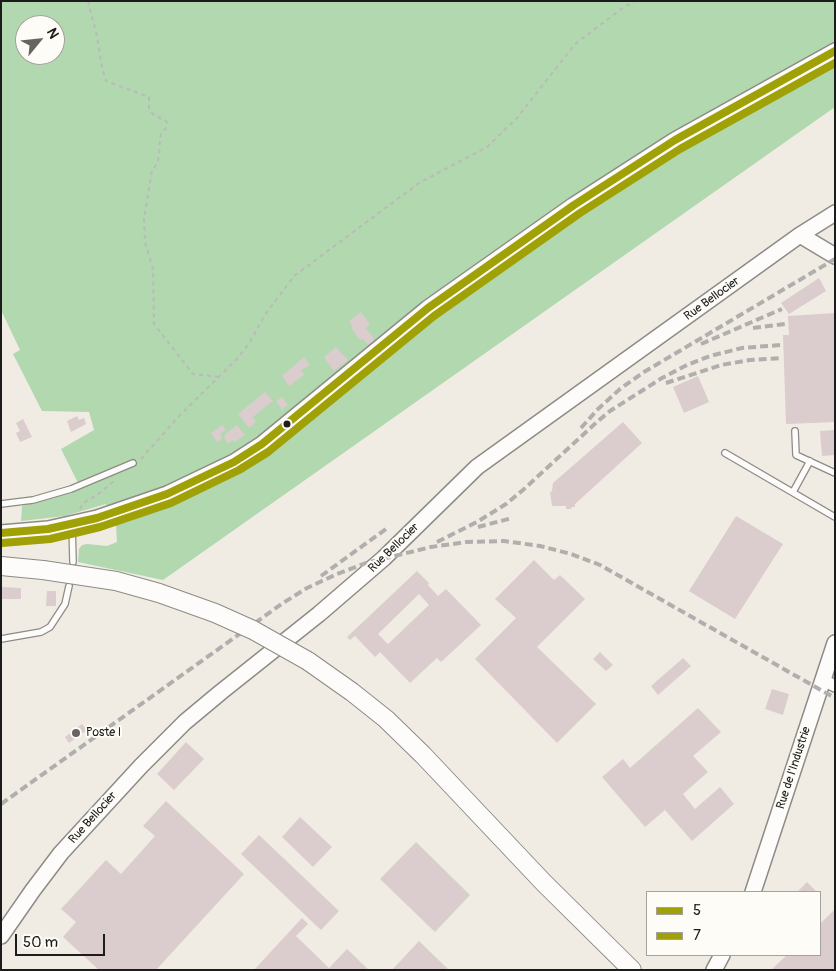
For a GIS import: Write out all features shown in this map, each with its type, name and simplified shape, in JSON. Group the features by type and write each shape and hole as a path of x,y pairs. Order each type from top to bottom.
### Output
{"main road":[{"path":"1,533 72,524 97,518 166,494 245,456 428,308 574,205 675,140 835,50"},
{"name":"Rue Bellocier","path":"1,936 61,853 185,722 384,558 477,467 800,235 835,214"},
{"path":"800,235 832,251"},
{"path":"1,566 116,581 159,593 252,630 308,661 386,719 423,755 544,883 632,970"},
{"name":"Rue de l'Industrie","path":"753,891 829,683 835,643"},
{"path":"544,883 616,970"}],"lane":[{"path":"795,431 796,455 835,473"},
{"path":"725,453 835,517"},
{"path":"793,492 810,461"},
{"path":"1,504 33,500 71,489 133,463"},
{"path":"72,524 73,562"},
{"path":"1,640 41,632 50,627 65,604 69,586"}],"path":[{"path":"88,1 98,36 102,68 106,81 149,97 150,109 153,114 167,122 166,128 161,133 158,162 152,171 144,218 145,242 153,269 154,324 192,374 220,377"},
{"path":"72,524 82,504 107,488 133,463 142,458 181,414 237,359 250,342 264,316 294,276 419,183 487,147 516,118 575,44 624,7 636,1"}],"green space":[{"path":"1,1 835,1 835,107 163,580 78,562 79,549 82,545 107,546 117,542 116,524 106,504 65,516 21,521 22,506 81,489 61,449 94,430 89,412 42,411 13,354 20,350 1,310"}],"building":[{"path":"819,278 826,291 789,314 781,303"},
{"path":"361,312 370,324 366,328 375,340 368,345 363,339 360,340 351,328 353,327 349,321"},
{"path":"835,313 835,422 786,424 783,335 789,335 788,316"},
{"path":"336,347 348,360 334,371 324,357"},
{"path":"304,357 310,365 301,370 304,375 289,386 282,376"},
{"path":"698,376 709,402 684,413 673,387"},
{"path":"265,392 273,401 253,417 256,422 249,428 238,414"},
{"path":"282,397 288,405 282,410 276,401"},
{"path":"77,416 79,420 84,418 86,424 71,432 67,421"},
{"path":"23,419 32,437 20,442 16,433 20,431 16,423"},
{"path":"623,422 642,443 575,504 575,507 566,509 566,506 552,506 550,492 552,491 553,483"},
{"path":"222,425 226,430 221,433 222,438 217,442 211,433"},
{"path":"237,425 245,435 235,442 233,440 228,444 224,435"},
{"path":"835,430 835,455 822,456 820,431"},
{"path":"736,516 783,544 735,619 689,591"},
{"path":"534,560 554,580 560,575 585,599 537,647 596,704 557,743 475,659 516,618 495,599"},
{"path":"417,571 438,596 446,589 481,625 441,662 437,658 410,683 380,652 375,657 355,636 350,640 347,637","holes":["419,594 429,605 388,644 378,634"]},
{"path":"1,587 21,588 21,599 1,599"},
{"path":"47,591 56,591 56,606 46,606"},
{"path":"600,652 613,665 606,671 593,659"},
{"path":"683,658 691,666 658,695 651,686"},
{"path":"772,689 789,694 783,715 765,709"},
{"path":"698,708 721,732 693,756 708,772 683,794 695,809 720,787 734,804 692,841 665,810 645,827 602,777 623,759 630,768"},
{"name":"Poste I","path":"82,724 87,730 69,743 65,737"},
{"path":"186,742 204,759 174,790 157,774"},
{"path":"166,801 244,874 156,970 99,970 63,937 76,922 61,909 106,860 121,874 155,836 143,826"},
{"path":"300,817 332,847 313,867 282,837"},
{"path":"259,835 339,911 321,930 241,854"},
{"path":"416,842 470,895 435,932 380,879"},
{"path":"807,882 816,891 798,891"},
{"path":"835,909 835,970 771,970 786,956 821,956 821,923"},
{"path":"302,918 308,924 296,936 329,968 347,949 369,970 254,970"},
{"path":"419,941 449,970 392,970"}],"railway":[{"path":"581,428 620,389 644,372 835,259"},
{"path":"701,344 782,309"},
{"path":"753,328 785,324"},
{"path":"437,542 477,522 506,504 610,411 662,378 710,356 742,348 781,345"},
{"path":"666,383 721,365 750,360 781,358"},
{"path":"478,527 512,518"},
{"path":"321,576 386,529"},
{"path":"1,804 283,603 307,588 366,563 431,547 467,542 504,541 540,546 571,554 600,565 835,698"}],"transit line":[{"name":"5","path":"1,533 48,529 97,518 167,494 234,462 262,444 428,308 574,205 675,140 835,51"},
{"name":"7","path":"2,543 50,539 100,527 171,503 239,470 268,452 434,316 580,213 680,149 835,63"}],"place":[{"name":"Poste I","path":"76,733"}]}
